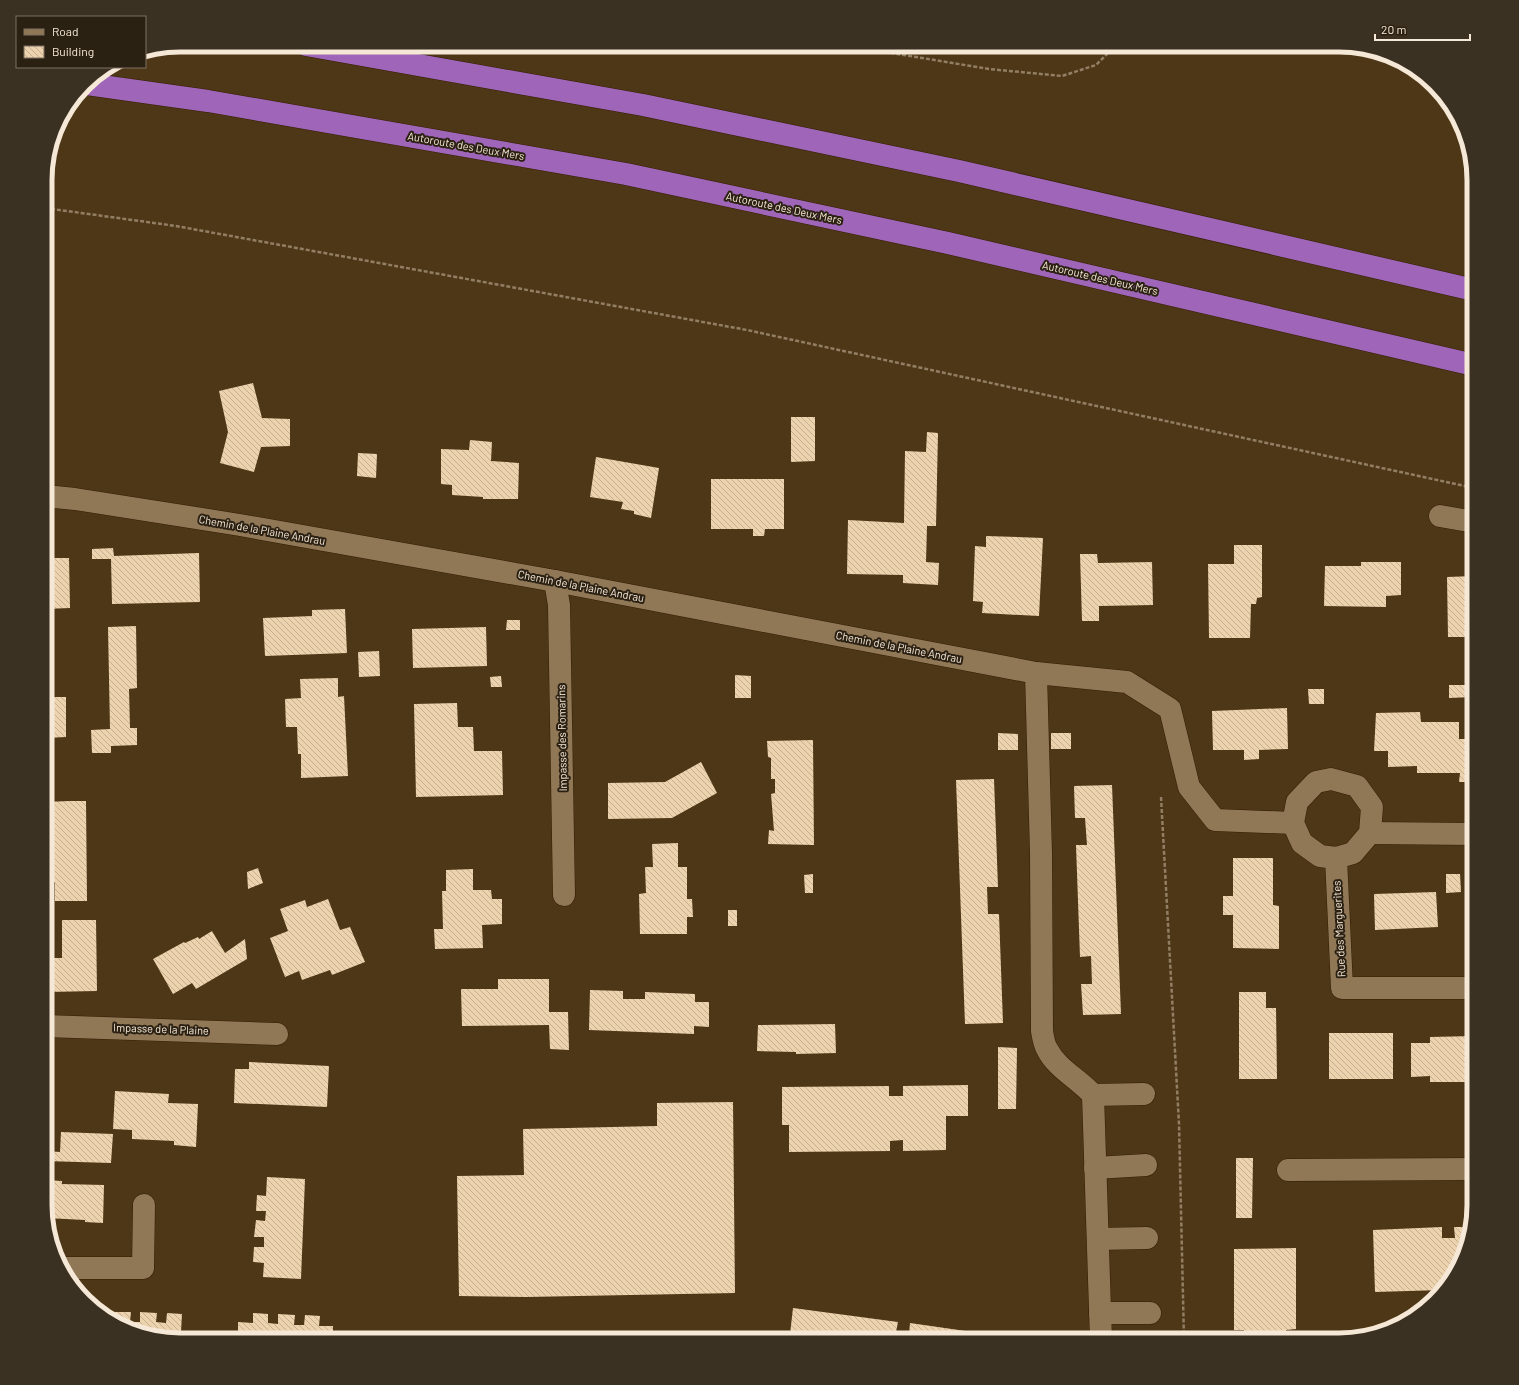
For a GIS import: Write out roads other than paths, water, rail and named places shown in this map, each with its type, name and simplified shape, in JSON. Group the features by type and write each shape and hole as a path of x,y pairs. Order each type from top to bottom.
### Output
{"highway":[{"path":"345,52 643,105 920,163 1467,288"},
{"name":"Autoroute des Deux Mers","path":"95,85 216,102 626,174 948,243 1467,363"}],"street":[{"name":"Chemin de la Plaine Andrau","path":"52,497 240,525 555,581 1036,673"},
{"path":"1440,516 1467,521"},
{"name":"Impasse des Romarins","path":"555,581 559,606 564,895"},
{"path":"1101,1333 1093,1095 1084,1084 1056,1063 1047,1048 1042,1031 1039,752 1036,673 1127,682 1170,709 1189,787 1215,820 1293,823"},
{"path":"1331,779 1357,786 1372,807 1370,833 1353,853 1336,858 1320,856 1302,843 1293,823 1297,802 1316,782 1331,779"},
{"path":"1370,833 1467,834"},
{"name":"Rue des Marguerites","path":"1336,858 1342,988 1467,988"},
{"name":"Impasse de la Plaine","path":"52,1026 277,1034"},
{"path":"1093,1095 1144,1094"},
{"path":"1095,1168 1146,1165"},
{"path":"1288,1170 1467,1169"},
{"path":"69,1268 143,1268 144,1205"},
{"path":"1098,1239 1147,1238"},
{"path":"1100,1312 1150,1313"}]}
